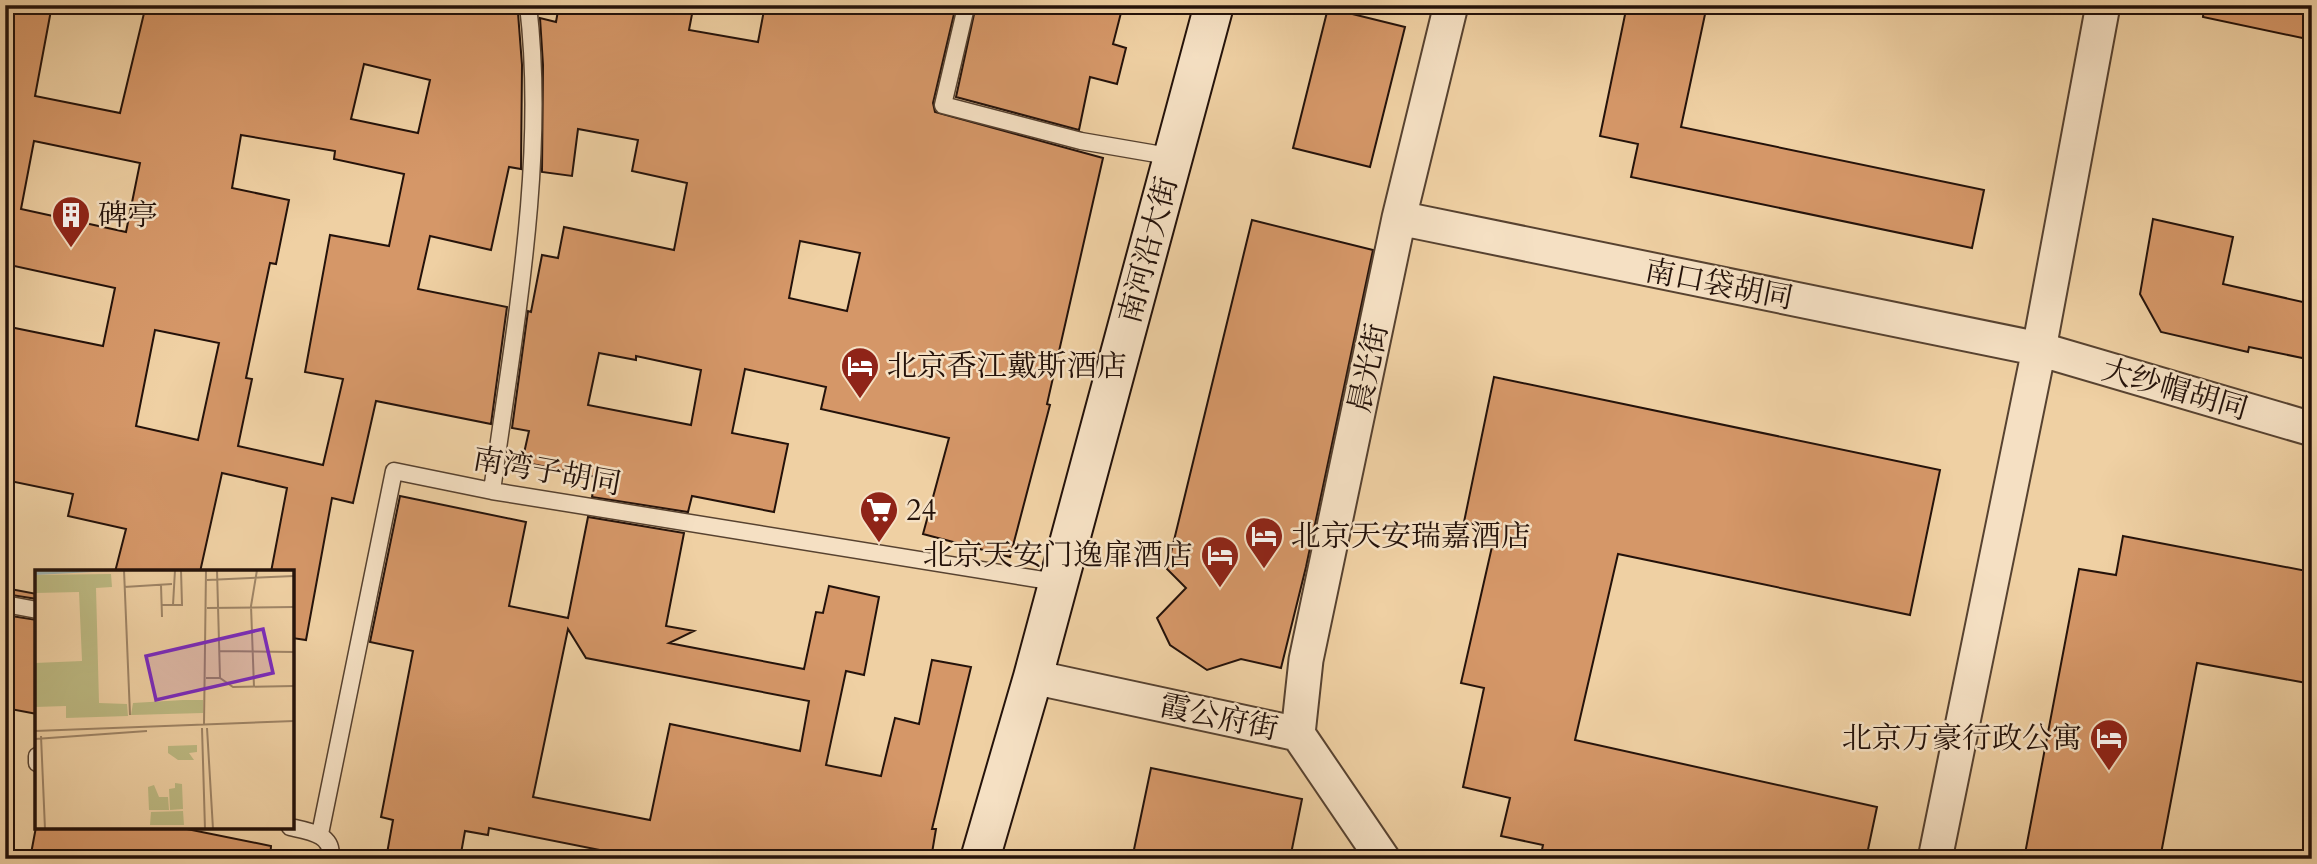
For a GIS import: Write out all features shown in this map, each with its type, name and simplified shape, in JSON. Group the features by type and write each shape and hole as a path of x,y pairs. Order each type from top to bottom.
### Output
{"main road":[{"name":"南河沿大街","path":"980,859 1033,677 1056,582 1214,5"}],"street":[{"name":"晨光街","path":"1298,734 1306,660 1399,218 1451,5"},
{"path":"1935,859 2039,349 2103,5"},
{"name":"南口袋胡同","path":"1399,218 2039,349"},
{"name":"大纱帽胡同","path":"2039,349 2312,429"},
{"name":"霞公府街","path":"1033,677 1298,734 1383,859"}],"lane":[{"path":"492,491 528,232 534,50 528,5"},
{"path":"959,5 966,7 943,105 1068,138 1174,157"},
{"name":"南湾子胡同","path":"320,834 394,471 492,491 1056,582"},
{"path":"5,604 35,610"},
{"path":"294,828 320,834 327,842 330,859"}],"building":[{"path":"5,5 52,5 35,96 120,113 146,5 484,5 518,13 522,65 521,169 509,167 491,250 430,236 418,289 507,307 491,424 376,401 353,503 332,498 306,640 294,638 294,570 271,570 287,488 222,473 200,570 116,570 126,529 68,516 73,494 5,480 5,423 13,385 5,385 5,326 103,346 115,288 5,264","holes":["364,64 430,80 418,133 351,119","241,135 335,151 334,159 404,174 389,246 330,235 305,372 343,379 323,465 238,446 252,379 246,378 270,263 276,264 289,200 232,188","34,141 140,163 126,232 21,209","155,330 219,343 198,440 136,426"]},
{"path":"559,5 677,5 693,9 689,30 758,42 765,5 949,5 954,14 933,103 935,112 1103,158 1047,404 1050,405 1010,557 923,534 949,438 821,409 826,387 745,369 732,433 788,444 774,512 692,496 688,512 592,497 596,477 522,462 529,431 512,428 528,311 531,312 542,255 558,258 564,227 674,250 687,183 632,171 638,140 578,129 572,176 542,172 543,65 540,18 556,22","holes":["800,241 860,253 847,311 789,298","599,353 636,360 636,356 701,370 691,425 588,405"]},
{"path":"976,5 1123,5 1113,44 1126,48 1117,84 1090,77 1079,130 956,97"},
{"path":"1627,5 1707,5 1681,127 1984,190 1972,248 1631,177 1638,144 1600,136"},
{"path":"2204,5 2312,5 2312,40 2203,17"},
{"path":"1328,8 1405,27 1370,167 1293,148"},
{"path":"2153,219 2233,237 2223,284 2312,304 2312,360 2249,347 2248,352 2161,332 2140,294"},
{"path":"1252,220 1373,250 1306,567 1281,668 1241,659 1207,670 1170,645 1157,618 1186,588 1167,569"},
{"path":"1494,377 1940,470 1910,615 1618,554 1575,740 1877,807 1866,859 1540,859 1543,845 1501,836 1510,798 1463,787 1484,688 1461,683 1496,529 1464,522"},
{"path":"400,496 526,522 509,606 568,618 588,517 684,533 666,626 694,631 669,643 804,669 816,612 823,613 829,586 879,597 864,675 846,671 826,765 881,776 895,718 919,724 932,660 971,667 932,829 936,829 931,859 645,859 489,828 488,835 465,831 460,859 386,859 393,820 381,817 413,651 370,642","holes":["568,629 586,658 809,701 800,751 670,724 650,820 533,797"]},
{"name":"北京万豪行政公寓","path":"2123,536 2312,572 2312,684 2197,663 2160,859 2024,859 2079,569 2116,575"},
{"path":"5,588 35,594 35,599 5,594"},
{"path":"5,615 35,620 35,714 5,708"},
{"path":"1151,768 1302,799 1290,859 1132,859"},
{"path":"36,829 187,829 271,846 270,859 30,859"}],"place":[{"name":"碑亭","path":"71,249"},
{"name":"北京香江戴斯酒店","path":"860,400"},
{"name":"24","path":"879,544"},
{"name":"北京天安瑞嘉酒店","path":"1264,570"},
{"name":"北京天安门逸扉酒店","path":"1220,589"},
{"name":"北京万豪行政公寓","path":"2109,772"}]}
